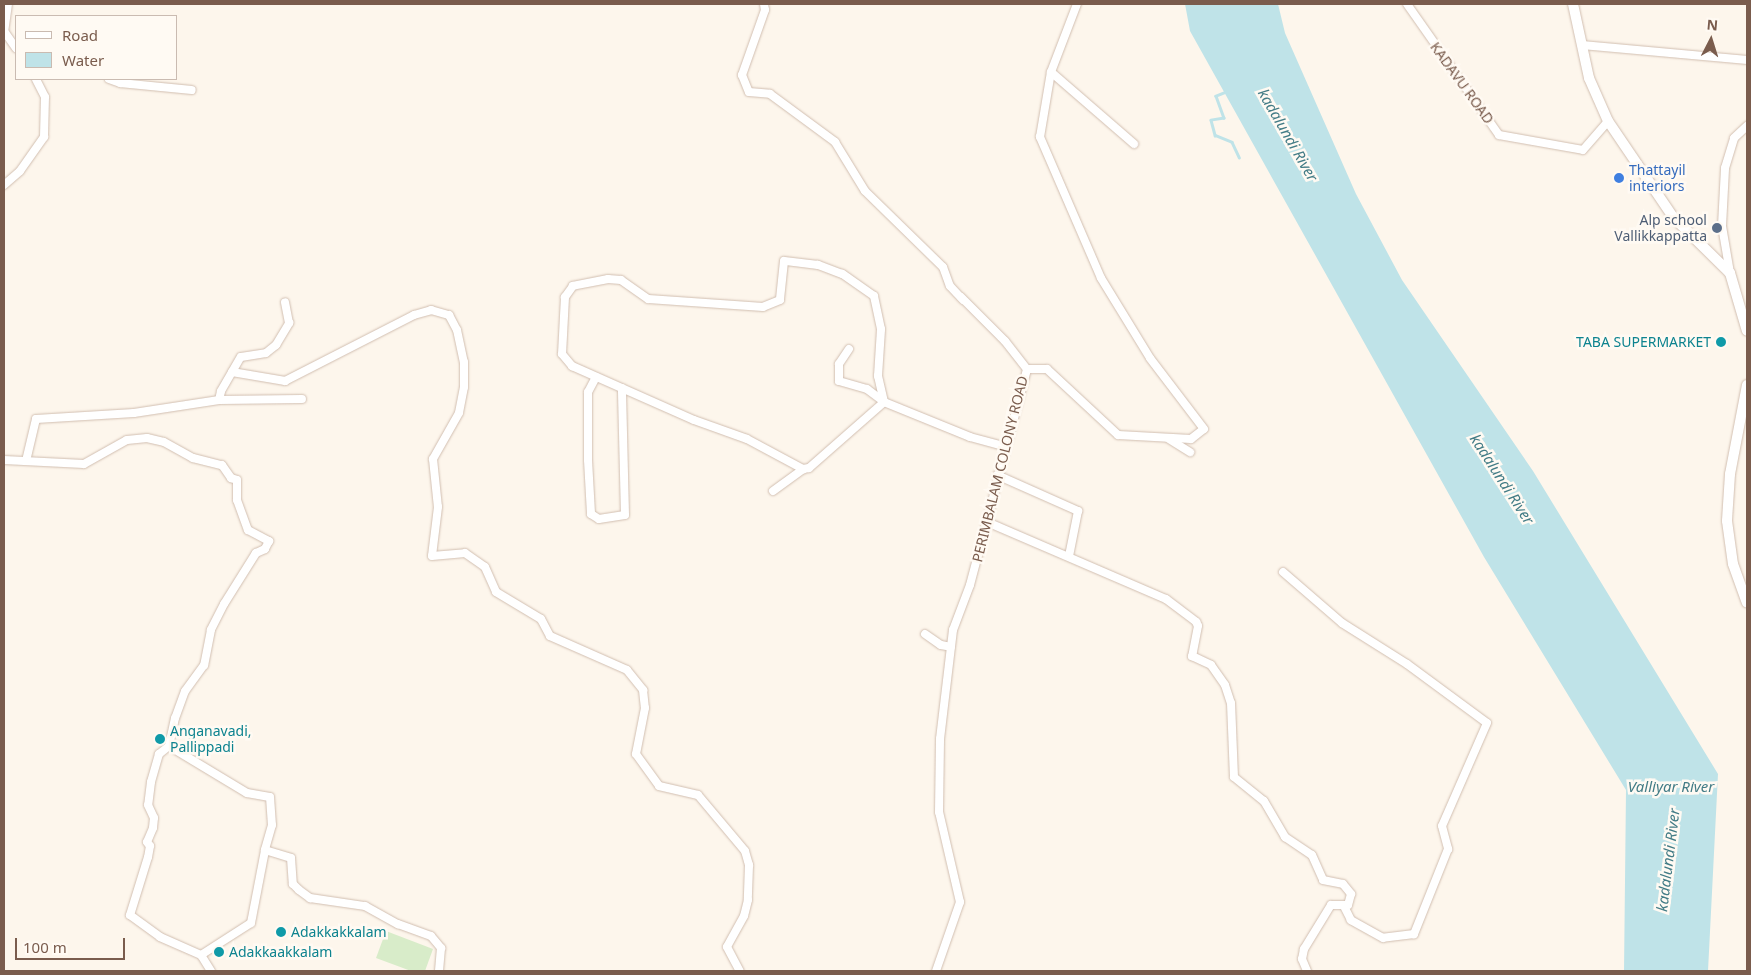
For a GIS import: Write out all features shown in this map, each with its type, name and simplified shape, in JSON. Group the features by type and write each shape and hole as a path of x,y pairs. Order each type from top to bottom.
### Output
{"main road":[{"path":"1573,4 1589,78 1608,121 1673,217 1730,273 1747,331"},
{"path":"1747,385 1730,474 1727,521 1733,564 1747,603"}],"street":[{"path":"8,4 4,30 15,44"},
{"path":"764,4 765,10 742,76 749,92 770,94 835,142 865,191 943,267 950,286 1005,341 1026,369"},
{"name":"PERIMBALAM COLONY ROAD","path":"936,971 960,902 939,812 940,739 953,630 970,585 987,522 1004,446 1026,369 1047,369 1118,435 1191,439 1204,429 1150,358 1101,278 1040,137 1051,72 1077,4"},
{"name":"KADAVU ROAD","path":"1406,4 1499,135 1582,150 1608,121"},
{"path":"1582,45 1747,60"},
{"path":"1051,72 1134,144"},
{"path":"4,185 20,171 44,137 45,97 36,80"},
{"path":"112,80 120,83 192,90"},
{"path":"1730,273 1722,226 1725,168 1734,138 1747,126"},
{"path":"803,469 747,439 572,366 562,354 565,298 573,286 608,279 621,280 654,300 763,308 780,300 785,274 784,261 818,265 842,274 874,296 881,329 878,376 884,402"},
{"path":"958,292 962,300"},
{"path":"219,400 221,391 241,357 266,353 276,346 289,323 285,302"},
{"path":"232,372 285,381 414,315 431,310 449,315 457,330 462,354 464,387 459,413 433,459 438,507 432,556 465,553 485,567 496,592 541,619 550,636 627,670 643,690 645,708 636,754 660,786 698,795 745,851 749,865 748,900 744,916 727,947 740,971"},
{"path":"849,349 839,364 839,381 867,388 884,402 970,437 1004,446"},
{"path":"596,377 588,392 588,460 591,514 599,518 625,515 622,388"},
{"path":"26,461 36,418 134,413 219,400 302,400"},
{"path":"773,491 803,469 809,468 884,402"},
{"path":"4,460 84,464 128,440 147,438 164,442 193,458 222,464 232,478 237,480 237,500 248,530 269,541 265,549 256,553 224,604 211,630 204,665 185,691 175,718 169,746 160,754 151,782 148,805 154,818 153,828 146,842 150,846 148,857 130,915 160,937 200,955 211,971"},
{"path":"1168,438 1190,452"},
{"path":"997,476 1078,511 1069,556"},
{"path":"987,522 1166,599 1196,622 1198,626 1192,656 1211,666 1225,685 1231,703 1234,777 1264,800 1285,837 1312,855 1323,880 1348,887 1351,901 1344,906 1331,905 1304,949 1302,959 1307,971"},
{"path":"1283,572 1342,623 1407,664 1487,723 1442,826 1448,849 1414,934 1383,938 1351,920 1344,906"},
{"path":"925,634 941,645 951,647"},
{"path":"169,746 247,793 270,797 272,826 265,850 252,923 200,955"},
{"path":"265,850 291,858 293,884 310,898 365,906 398,924 431,936 441,948 439,971"}],"green space":[{"path":"386,931 433,949 425,971 411,971 376,958"}],"water":[{"name":"Valliyar River","path":"1185,4 1278,4 1285,33 1356,194 1402,280 1533,471 1718,774 1708,971 1624,971 1626,790 1484,557 1190,31"}],"waterway":[{"path":"1226,92 1216,96 1224,118 1211,120 1215,135 1232,142 1239,157"}],"place":[{"name":"Thattayil interiors","path":"1619,178"},
{"name":"Alp school Vallikkappatta","path":"1717,228"},
{"name":"TABA SUPERMARKET","path":"1721,342"},
{"name":"Anganavadi, Pallippadi","path":"160,739"},
{"name":"Adakkakkalam","path":"281,932"},
{"name":"Adakkaakkalam","path":"219,952"}],"water label":[{"name":"kadalundi River","path":"1288,135"},
{"name":"kadalundi River","path":"1502,479"},
{"name":"kadalundi River","path":"1668,860"}]}
